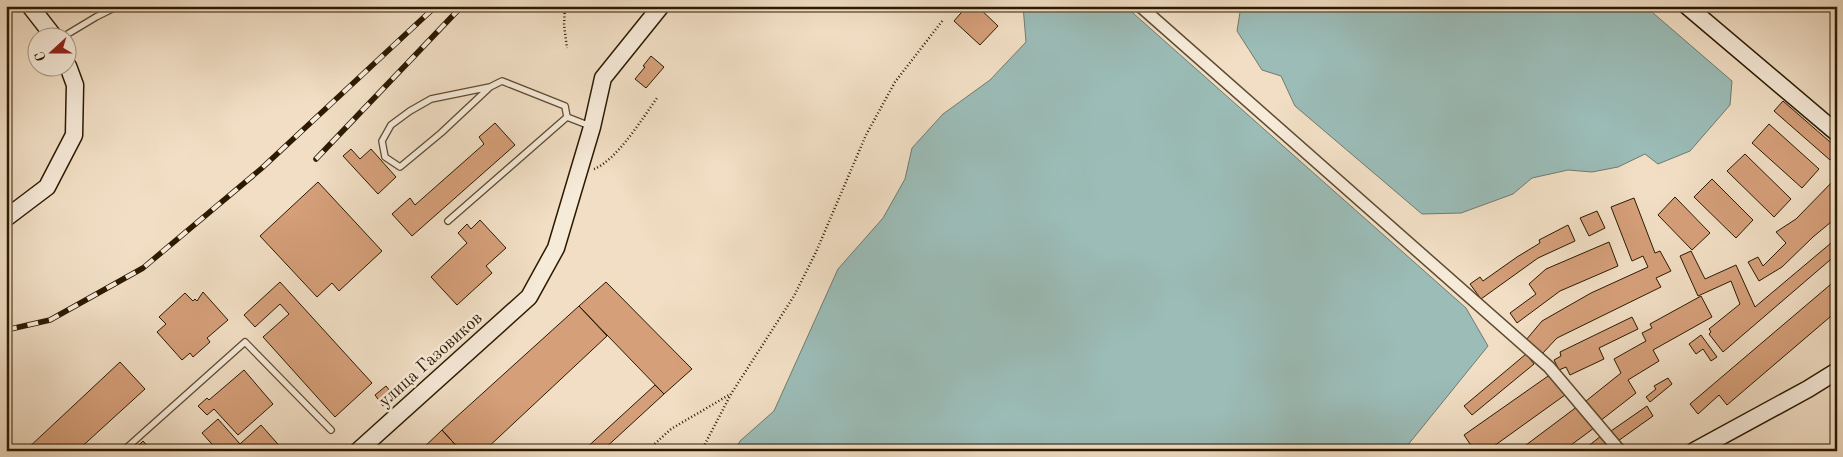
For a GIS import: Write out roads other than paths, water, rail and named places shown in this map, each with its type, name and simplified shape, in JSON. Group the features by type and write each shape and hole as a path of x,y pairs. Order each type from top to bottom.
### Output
{"street":[{"path":"30,6 46,28"},
{"path":"592,127 603,78 661,6"},
{"path":"1140,6 1549,367 1620,451"},
{"path":"1687,6 1837,133"},
{"path":"6,218 47,187 74,135 75,85 72,78"},
{"name":"улица Газовиков","path":"358,451 530,297 556,248 592,127"},
{"path":"1694,451 1808,389 1837,371"}],"lane":[{"path":"78,28 118,6"},
{"path":"490,86 400,167 385,157 382,141 391,125 410,111 431,99 490,86 502,81 565,106 567,117"},
{"path":"567,117 592,127"},
{"path":"448,221 567,117"},
{"path":"123,451 245,342 331,430"}],"water":[{"path":"1023,6 1125,6 1466,308 1488,346 1403,451 735,451 740,441 774,411 838,269 883,218 905,179 912,148 943,114 990,80 1026,42"},
{"path":"1241,6 1645,6 1732,81 1730,105 1690,151 1658,164 1645,154 1618,167 1592,172 1568,170 1532,178 1513,194 1461,213 1422,214 1295,106 1281,76 1262,70 1237,31"}],"railway":[{"path":"6,330 50,320 143,268 262,168 436,6"},
{"path":"316,159 462,6"}]}
